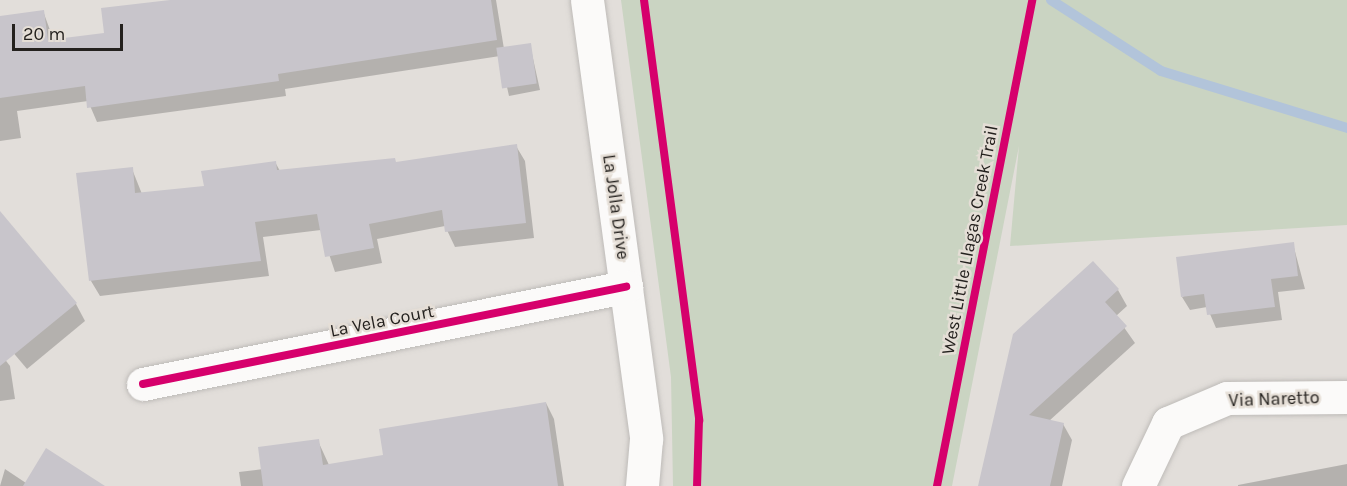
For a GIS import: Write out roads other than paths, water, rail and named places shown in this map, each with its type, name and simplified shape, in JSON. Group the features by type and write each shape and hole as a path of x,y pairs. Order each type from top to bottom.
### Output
{"street":[{"name":"La Jolla Drive","path":"587,0 646,439 642,486"},
{"name":"La Vela Court","path":"143,384 626,287"},
{"name":"Via Naretto","path":"1138,486 1168,423 1227,398 1347,397"}],"waterway":[{"path":"1051,0 1161,71 1347,128"}]}
